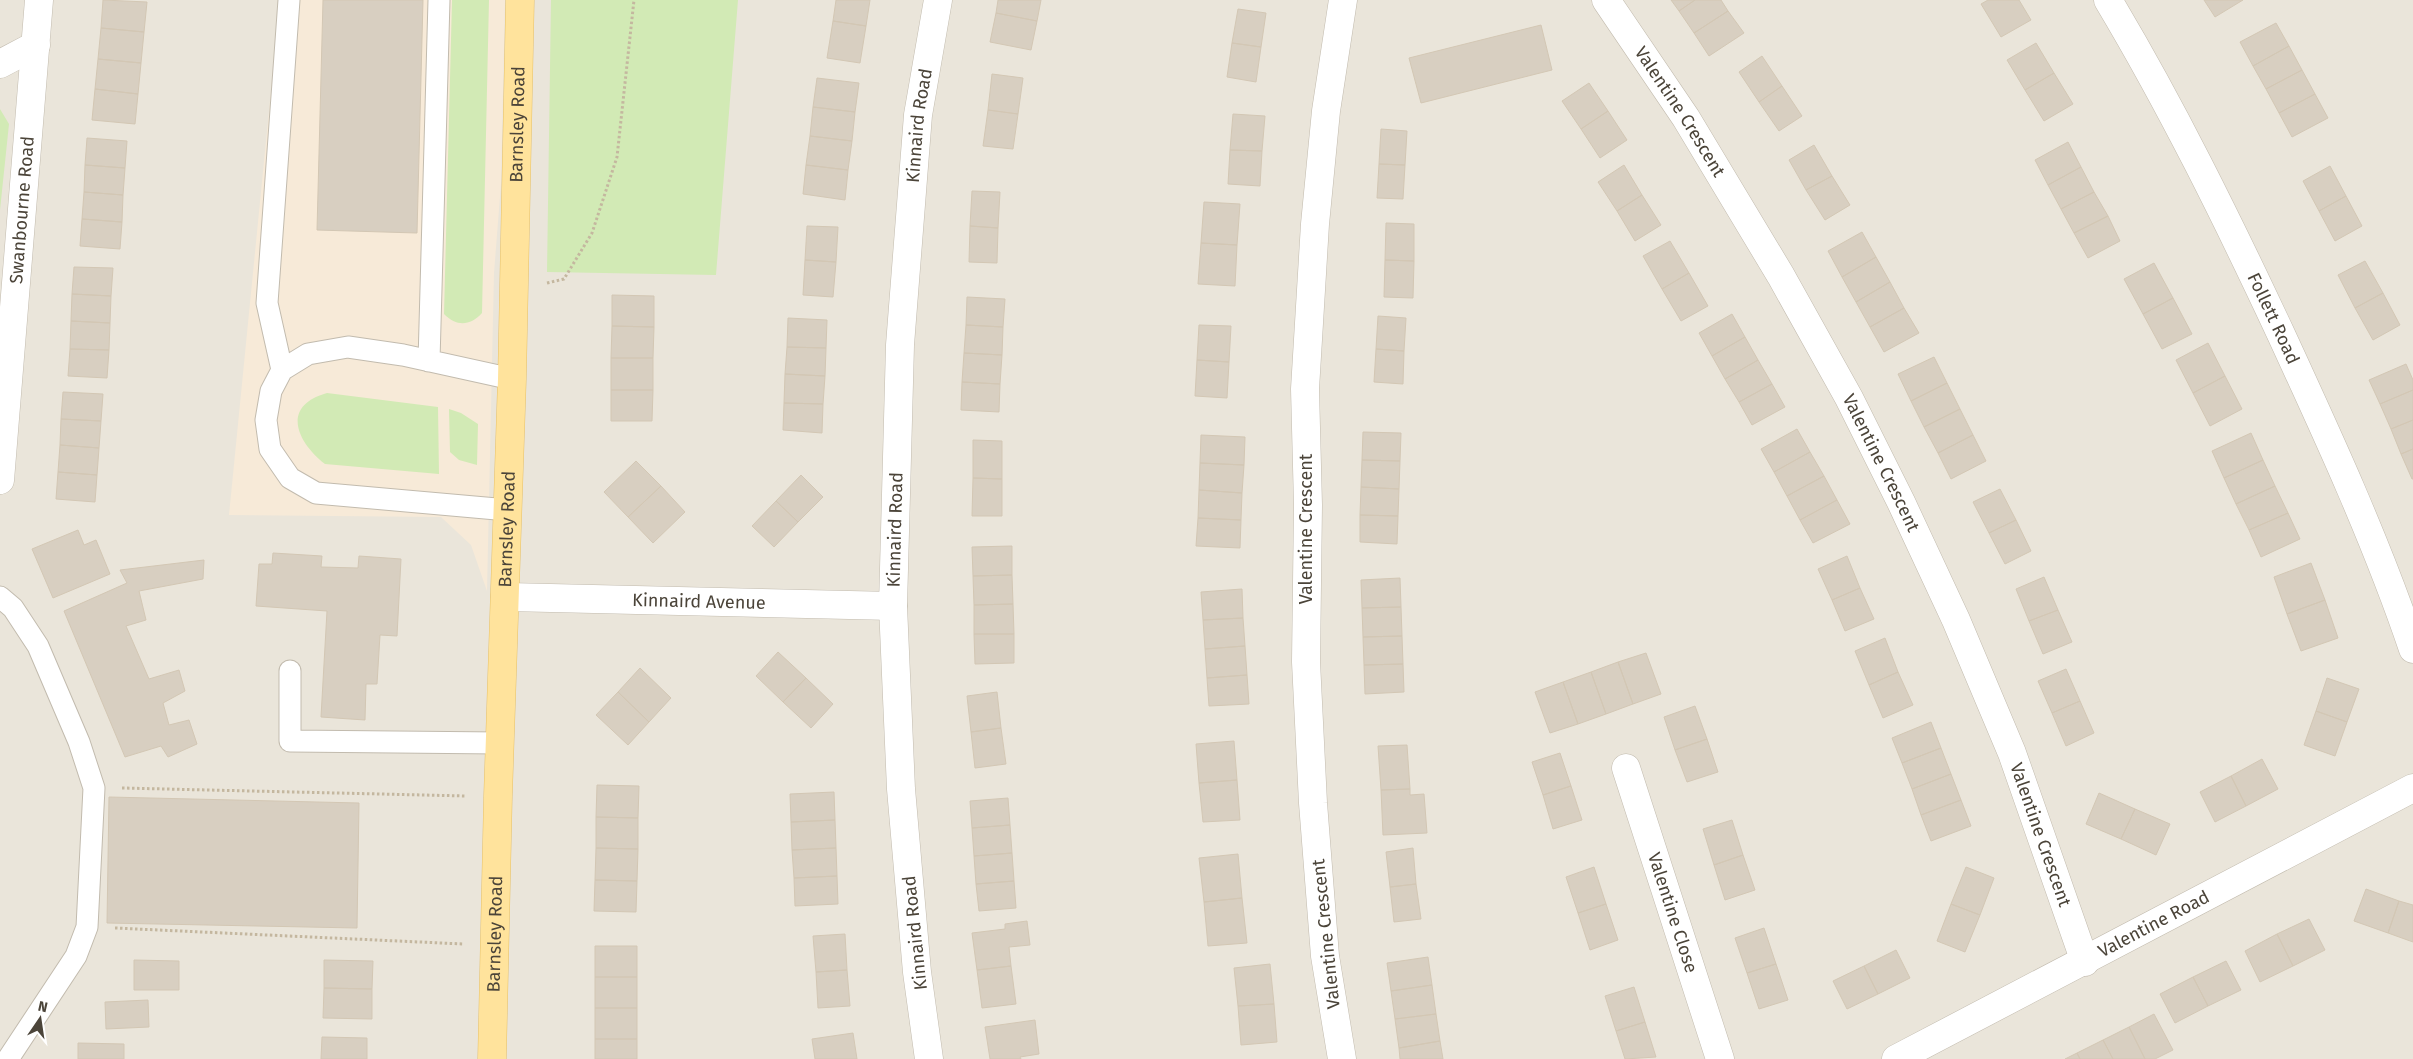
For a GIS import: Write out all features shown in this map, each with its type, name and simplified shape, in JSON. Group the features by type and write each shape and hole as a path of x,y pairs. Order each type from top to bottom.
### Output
{"main road":[{"name":"Barnsley Road","path":"492,1059 498,796 512,379 520,0"}],"street":[{"name":"Swanbourne Road","path":"0,480 36,45 38,0"},
{"name":"Kinnaird Road","path":"929,1059 917,972 902,798 893,606 900,345 918,115 938,0"},
{"name":"Valentine Crescent","path":"1342,1059 1325,956 1312,803 1306,662 1308,505 1305,389 1320,168 1326,111 1343,0"},
{"name":"Valentine Crescent","path":"1606,0 1686,118 1781,276 1849,398 1888,476 1956,620 2012,753 2085,962"},
{"name":"Follett Road","path":"2108,0 2137,48 2241,250 2334,448 2413,649"},
{"path":"0,64 36,45"},
{"name":"Kinnaird Avenue","path":"505,597 893,606"},
{"name":"Valentine Close","path":"1626,768 1720,1059"},
{"name":"Valentine Road","path":"1896,1059 2085,962 2413,788"}],"lane":[{"path":"282,370 267,303 289,0"},
{"path":"428,361 439,0"},
{"path":"508,510 316,494 290,478 270,449 266,420 271,392 282,370 308,354 348,347 428,361 512,379"},
{"path":"0,597 13,608 38,646 79,742 94,788 87,927 76,956 8,1059"},
{"path":"290,672 290,740 500,743"}],"path":[{"path":"514,292 564,279 592,233 617,157 634,0"},
{"path":"94,788 498,796"},
{"path":"87,927 496,946"}],"shaded area":[{"path":"0,0 2413,0 2413,1059 0,1059"},
{"path":"280,0 505,0 501,184 494,273 487,591 471,545 441,517 229,515"}],"green space":[{"path":"452,0 489,0 482,313 473,320 463,323 454,321 444,314"},
{"path":"551,0 738,0 716,275 547,272"},
{"path":"0,109 9,124 0,210"},
{"path":"327,393 438,407 439,474 325,464 307,445 298,425 299,415 303,406"},
{"path":"449,409 461,413 478,424 477,465 459,460 450,452"}],"building":[{"path":"103,0 147,2 144,32 101,28"},
{"path":"323,0 423,0 417,233 317,230"},
{"path":"836,0 870,0 866,26 833,21"},
{"path":"998,0 1041,0 1037,21 996,13"},
{"path":"1671,0 1695,0 1679,11"},
{"path":"1695,0 1721,0 1728,11 1694,33 1679,11"},
{"path":"1988,0 2019,0 2031,20 2001,37 1981,4"},
{"path":"2204,0 2243,0 2215,17"},
{"path":"1238,9 1266,13 1261,47 1232,43"},
{"path":"1728,11 1744,33 1709,56 1694,33"},
{"path":"996,13 1037,21 1031,50 990,42"},
{"path":"833,21 866,26 860,63 827,58"},
{"path":"2276,23 2289,46 2253,66 2240,42"},
{"path":"1541,25 1552,70 1421,103 1409,58"},
{"path":"101,28 144,32 141,63 98,59"},
{"path":"1232,43 1261,47 1256,82 1227,77"},
{"path":"2036,43 2054,73 2025,90 2007,60"},
{"path":"2289,46 2302,70 2266,89 2253,66"},
{"path":"1762,56 1782,86 1759,102 1739,72"},
{"path":"98,59 141,63 138,94 95,89"},
{"path":"2302,70 2315,94 2279,113 2266,89"},
{"path":"2054,73 2073,104 2044,121 2025,90"},
{"path":"992,74 1023,78 1018,114 988,110"},
{"path":"817,78 859,83 855,112 813,107"},
{"path":"1589,83 1608,111 1581,129 1562,101"},
{"path":"1782,86 1802,116 1779,131 1759,102"},
{"path":"95,89 138,94 135,124 92,120"},
{"path":"2315,94 2328,118 2292,137 2279,113"},
{"path":"813,107 855,112 852,141 810,136"},
{"path":"988,110 1018,114 1013,149 983,146"},
{"path":"1608,111 1627,140 1600,158 1581,129"},
{"path":"1233,114 1265,116 1262,151 1230,150"},
{"path":"1381,129 1407,131 1405,165 1379,164"},
{"path":"810,136 852,141 848,170 806,165"},
{"path":"87,138 127,141 125,168 85,165"},
{"path":"2068,142 2081,167 2048,185 2035,160"},
{"path":"1814,145 1832,176 1806,190 1789,160"},
{"path":"1230,150 1262,151 1260,186 1228,184"},
{"path":"1379,164 1405,165 1403,199 1377,198"},
{"path":"85,165 125,168 123,195 84,192"},
{"path":"806,165 848,170 845,200 803,194"},
{"path":"1624,165 1642,195 1617,211 1598,182"},
{"path":"2330,166 2346,196 2319,211 2303,181"},
{"path":"2081,167 2094,192 2061,209 2048,185"},
{"path":"1832,176 1850,205 1825,220 1806,190"},
{"path":"972,191 1000,192 998,228 970,226"},
{"path":"84,192 123,195 122,222 82,219"},
{"path":"2094,192 2108,216 2074,233 2061,209"},
{"path":"1642,195 1661,225 1635,241 1617,211"},
{"path":"2346,196 2362,226 2335,241 2319,211"},
{"path":"1204,202 1240,204 1237,245 1201,243"},
{"path":"2108,216 2120,241 2088,258 2074,233"},
{"path":"82,219 122,222 120,249 80,246"},
{"path":"1386,223 1414,224 1414,261 1385,260"},
{"path":"807,226 838,227 836,262 805,260"},
{"path":"970,226 998,228 997,263 969,262"},
{"path":"1862,232 1876,257 1842,277 1828,251"},
{"path":"1670,241 1689,273 1662,289 1643,256"},
{"path":"1201,243 1237,245 1235,286 1198,284"},
{"path":"1876,257 1890,282 1856,302 1842,277"},
{"path":"805,260 836,262 833,297 803,295"},
{"path":"1385,260 1414,261 1413,298 1384,297"},
{"path":"2365,261 2383,293 2355,308 2338,275"},
{"path":"2154,263 2173,298 2143,314 2124,279"},
{"path":"74,267 113,268 111,296 72,294"},
{"path":"1689,273 1708,306 1681,321 1662,289"},
{"path":"1890,282 1904,308 1870,327 1856,302"},
{"path":"2383,293 2400,325 2373,340 2355,308"},
{"path":"72,294 111,296 110,323 71,321"},
{"path":"612,295 654,296 654,327 612,326"},
{"path":"967,297 1005,299 1003,327 966,325"},
{"path":"2173,298 2192,334 2162,349 2143,314"},
{"path":"1904,308 1919,333 1884,352 1870,327"},
{"path":"1732,314 1745,337 1712,356 1699,333"},
{"path":"1378,316 1406,318 1404,351 1376,349"},
{"path":"788,318 827,320 826,348 787,347"},
{"path":"71,321 110,323 109,350 70,349"},
{"path":"966,325 1003,327 1002,355 964,353"},
{"path":"1199,325 1231,326 1229,362 1197,360"},
{"path":"612,326 654,327 653,358 611,358"},
{"path":"1745,337 1758,360 1725,379 1712,356"},
{"path":"2208,343 2225,376 2193,393 2176,360"},
{"path":"787,347 826,348 825,376 785,374"},
{"path":"70,349 109,350 107,378 68,376"},
{"path":"1376,349 1404,351 1403,384 1374,382"},
{"path":"964,353 1002,355 1000,384 962,382"},
{"path":"1934,357 1947,383 1911,401 1898,374"},
{"path":"611,358 653,358 653,390 611,390"},
{"path":"1197,360 1229,362 1227,398 1195,396"},
{"path":"1758,360 1772,384 1739,402 1725,379"},
{"path":"2406,364 2413,380 2413,390 2380,404 2369,380"},
{"path":"785,374 825,376 823,404 784,403"},
{"path":"2225,376 2242,409 2210,426 2193,393"},
{"path":"962,382 1000,384 999,412 961,410"},
{"path":"1947,383 1960,409 1924,427 1911,401"},
{"path":"1772,384 1785,407 1752,425 1739,402"},
{"path":"611,390 653,390 652,421 611,421"},
{"path":"2413,390 2413,420 2391,429 2380,404"},
{"path":"63,392 103,394 101,421 61,419"},
{"path":"784,403 823,404 822,433 783,430"},
{"path":"1960,409 1973,435 1938,453 1924,427"},
{"path":"61,419 101,421 99,448 60,445"},
{"path":"2413,420 2413,449 2401,454 2391,429"},
{"path":"1797,429 1810,452 1774,472 1761,449"},
{"path":"1363,432 1401,433 1400,461 1362,460"},
{"path":"2251,433 2263,460 2224,478 2212,451"},
{"path":"1201,435 1245,437 1244,465 1200,463"},
{"path":"1973,435 1986,461 1951,479 1938,453"},
{"path":"973,440 1002,441 1002,479 973,478"},
{"path":"60,445 99,448 97,475 58,472"},
{"path":"2413,449 2413,479 2412,479 2401,454"},
{"path":"1810,452 1824,476 1787,496 1774,472"},
{"path":"1362,460 1400,461 1399,489 1361,487"},
{"path":"2263,460 2275,486 2236,504 2224,478"},
{"path":"636,461 661,486 628,517 604,492"},
{"path":"1200,463 1244,465 1242,493 1199,490"},
{"path":"58,472 97,475 95,502 56,499"},
{"path":"801,475 823,497 798,522 776,501"},
{"path":"1824,476 1837,500 1800,520 1787,496"},
{"path":"973,478 1002,479 1002,516 972,516"},
{"path":"661,486 685,512 653,543 628,517"},
{"path":"2275,486 2288,513 2249,530 2236,504"},
{"path":"1361,487 1399,489 1398,516 1360,515"},
{"path":"2000,489 2016,520 1989,533 1973,502"},
{"path":"1199,490 1242,493 1241,520 1198,518"},
{"path":"1837,500 1850,524 1813,543 1800,520"},
{"path":"776,501 798,522 774,547 752,526"},
{"path":"2288,513 2300,539 2261,557 2249,530"},
{"path":"1360,515 1398,516 1397,544 1360,542"},
{"path":"1198,518 1241,520 1240,548 1196,546"},
{"path":"2016,520 2031,551 2005,564 1989,533"},
{"path":"78,530 84,545 96,540 110,574 53,598 32,549"},
{"path":"1012,546 1012,575 973,576 972,547"},
{"path":"273,553 322,556 321,567 358,568 359,556 401,559 397,636 380,635 377,684 366,684 365,720 321,717 327,611 256,606 259,564 272,564"},
{"path":"1847,556 1860,588 1832,600 1818,569"},
{"path":"204,560 203,579 139,591 146,620 126,626 149,679 179,670 185,691 163,703 169,725 189,720 197,744 168,757 161,746 125,757 64,611 127,583 120,570"},
{"path":"2311,563 2325,600 2287,614 2274,577"},
{"path":"1012,575 1013,604 974,605 973,576"},
{"path":"2044,577 2058,610 2029,621 2016,589"},
{"path":"1400,578 1401,607 1362,608 1361,580"},
{"path":"1860,588 1874,619 1845,631 1832,600"},
{"path":"1242,589 1243,618 1203,620 1201,592"},
{"path":"2325,600 2338,638 2301,651 2287,614"},
{"path":"1013,604 1014,634 974,634 974,605"},
{"path":"1401,607 1402,636 1363,637 1362,608"},
{"path":"2058,610 2072,642 2043,654 2029,621"},
{"path":"1243,618 1245,646 1205,649 1203,620"},
{"path":"974,634 1014,634 1014,663 975,664"},
{"path":"1402,636 1403,664 1364,665 1363,637"},
{"path":"1885,638 1898,672 1869,685 1855,651"},
{"path":"1245,646 1247,675 1207,678 1205,649"},
{"path":"778,652 806,678 783,702 756,676"},
{"path":"1646,653 1661,694 1633,704 1618,662"},
{"path":"1618,662 1633,704 1606,714 1591,672"},
{"path":"1403,664 1404,692 1365,694 1364,665"},
{"path":"640,668 671,698 649,722 618,692"},
{"path":"2066,669 2080,701 2052,713 2038,681"},
{"path":"1591,672 1606,714 1578,724 1563,682"},
{"path":"1898,672 1913,705 1883,718 1869,685"},
{"path":"1247,675 1249,704 1209,706 1207,678"},
{"path":"806,678 833,704 811,728 783,702"},
{"path":"2327,678 2359,689 2347,722 2316,711"},
{"path":"1563,682 1578,724 1550,733 1535,692"},
{"path":"618,692 649,722 628,745 596,715"},
{"path":"997,692 1001,728 971,732 967,696"},
{"path":"2080,701 2094,733 2066,746 2052,713"},
{"path":"1695,706 1707,739 1675,750 1664,717"},
{"path":"2316,711 2347,722 2335,756 2304,745"},
{"path":"1931,722 1941,748 1902,763 1892,738"},
{"path":"1001,728 1006,764 975,768 971,732"},
{"path":"1707,739 1718,772 1687,782 1675,750"},
{"path":"1234,741 1237,780 1199,783 1196,744"},
{"path":"1407,745 1410,789 1381,790 1378,746"},
{"path":"1941,748 1951,774 1912,789 1902,763"},
{"path":"1560,753 1571,786 1543,795 1532,762"},
{"path":"2262,759 2278,789 2246,806 2231,776"},
{"path":"1951,774 1961,800 1921,815 1912,789"},
{"path":"2231,776 2246,806 2215,822 2200,792"},
{"path":"1237,780 1240,820 1203,822 1199,783"},
{"path":"597,785 639,786 638,818 596,817"},
{"path":"1571,786 1582,820 1553,829 1543,795"},
{"path":"1410,789 1410,795 1424,794 1427,833 1383,835 1381,790"},
{"path":"834,792 835,820 791,822 790,794"},
{"path":"2099,793 2135,809 2121,839 2086,824"},
{"path":"109,797 359,803 357,928 107,923"},
{"path":"1008,798 1010,825 972,828 970,801"},
{"path":"1961,800 1971,826 1931,841 1921,815"},
{"path":"2135,809 2170,824 2156,855 2121,839"},
{"path":"596,817 638,818 638,849 596,848"},
{"path":"835,820 836,848 792,850 791,822"},
{"path":"1732,820 1743,855 1714,865 1703,829"},
{"path":"1010,825 1012,853 974,856 972,828"},
{"path":"596,848 638,849 637,881 595,880"},
{"path":"836,848 837,876 794,878 792,850"},
{"path":"1413,848 1416,884 1390,887 1386,852"},
{"path":"1012,853 1014,881 976,884 974,856"},
{"path":"1238,854 1242,898 1204,902 1199,858"},
{"path":"1743,855 1755,890 1725,900 1714,865"},
{"path":"1594,867 1606,904 1578,913 1566,877"},
{"path":"1966,867 1994,878 1980,915 1951,904"},
{"path":"837,876 838,904 795,906 794,878"},
{"path":"595,880 637,881 636,912 594,911"},
{"path":"1014,881 1016,908 979,911 976,884"},
{"path":"1416,884 1421,919 1394,922 1390,887"},
{"path":"2366,889 2399,901 2388,933 2354,921"},
{"path":"1242,898 1247,943 1208,946 1204,902"},
{"path":"2399,901 2413,905 2413,942 2388,933"},
{"path":"1606,904 1618,940 1590,950 1578,913"},
{"path":"1951,904 1980,915 1965,952 1937,941"},
{"path":"2309,919 2325,950 2293,966 2277,934"},
{"path":"1027,921 1030,945 1009,947 1011,966 977,970 972,933 1005,929 1005,924"},
{"path":"1764,928 1776,964 1747,973 1735,938"},
{"path":"845,934 847,970 816,972 813,936"},
{"path":"2277,934 2293,966 2260,982 2245,951"},
{"path":"595,946 637,946 637,977 595,977"},
{"path":"1896,950 1910,978 1878,994 1864,966"},
{"path":"1428,957 1432,985 1391,991 1387,963"},
{"path":"134,960 179,961 179,990 134,990"},
{"path":"324,960 373,961 372,989 324,988"},
{"path":"2226,961 2241,990 2208,1006 2193,977"},
{"path":"1270,964 1274,1004 1238,1006 1234,968"},
{"path":"1776,964 1788,1000 1759,1009 1747,973"},
{"path":"1011,966 1016,1004 982,1008 977,970"},
{"path":"1864,966 1878,994 1847,1009 1833,981"},
{"path":"847,970 850,1006 818,1008 816,972"},
{"path":"595,977 637,977 637,1008 595,1008"},
{"path":"2193,977 2208,1006 2175,1023 2160,994"},
{"path":"1432,985 1436,1014 1395,1019 1391,991"},
{"path":"1634,987 1645,1022 1616,1031 1605,996"},
{"path":"324,988 372,989 372,1019 323,1018"},
{"path":"148,1000 149,1027 106,1029 105,1002"},
{"path":"1274,1004 1277,1042 1241,1045 1238,1006"},
{"path":"595,1008 637,1008 637,1039 595,1039"},
{"path":"1436,1014 1440,1041 1399,1048 1395,1019"},
{"path":"2154,1014 2173,1050 2155,1059 2145,1059 2129,1027"},
{"path":"1035,1020 1039,1054 1020,1057 1021,1059 990,1059 985,1027"},
{"path":"1645,1022 1656,1057 1625,1059 1616,1031"},
{"path":"2129,1027 2145,1059 2113,1059 2103,1040"},
{"path":"853,1033 857,1059 815,1059 812,1039"},
{"path":"322,1037 367,1038 367,1059 321,1059"},
{"path":"595,1039 637,1039 637,1059 595,1059"},
{"path":"2103,1040 2113,1059 2080,1059 2077,1053"},
{"path":"1440,1041 1443,1059 1400,1059 1399,1048"},
{"path":"78,1043 124,1044 124,1059 78,1059"},
{"path":"2077,1053 2080,1059 2065,1059"}]}
